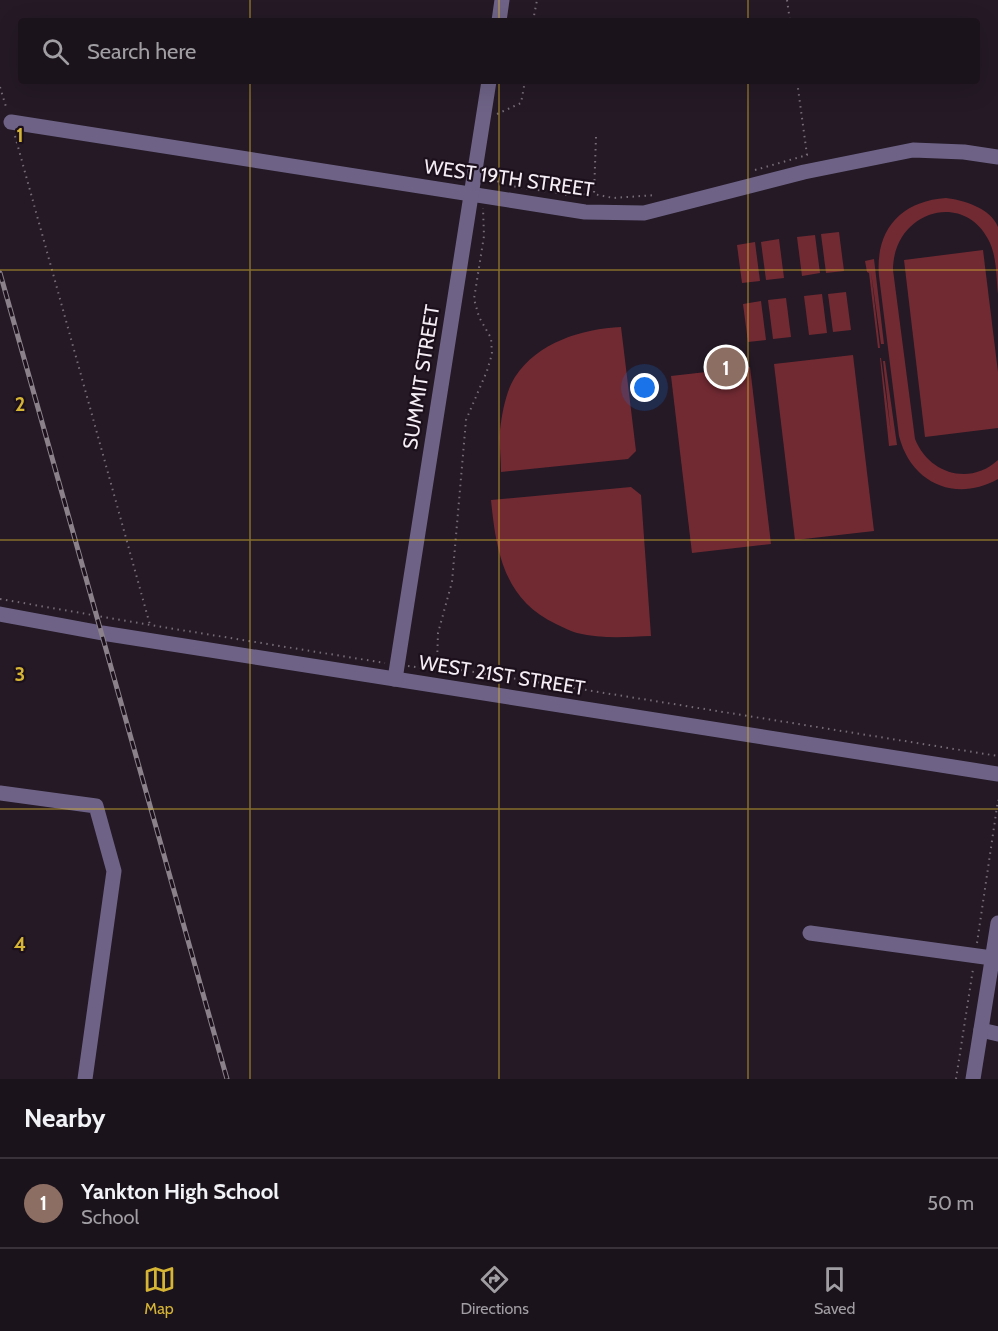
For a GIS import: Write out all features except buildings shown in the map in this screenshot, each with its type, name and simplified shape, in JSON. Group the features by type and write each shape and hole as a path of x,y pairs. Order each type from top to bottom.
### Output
{"street":[{"path":"499,18 502,0"},
{"name":"SUMMIT STREET","path":"396,672 477,196 489,84"},
{"name":"WEST 19TH STREET","path":"11,122 585,212 644,213 804,172 913,150 964,152 998,157"},
{"name":"WEST 21ST STREET","path":"0,614 102,633 396,672 998,774"},
{"path":"0,793 96,806 114,871 85,1079"},
{"path":"974,1079 998,923"},
{"path":"810,933 993,958"},
{"path":"981,1030 998,1034"}],"path":[{"path":"534,18 537,0"},
{"path":"787,0 789,18"},
{"path":"496,115 521,103 524,84"},
{"path":"750,172 807,155 797,84"},
{"path":"0,87 150,625"},
{"path":"594,194 596,137"},
{"path":"485,174 504,185 564,195 594,194 613,198 661,195"},
{"path":"437,664 438,633 452,582 466,420 492,354 491,338 479,317 474,299 484,236 477,196"},
{"path":"0,598 396,672 437,664 472,672 998,756"},
{"path":"956,1079 998,800"}],"shaded area":[{"path":"946,198 976,206 989,215 998,227 998,294 996,266 991,245 976,224 962,215 947,212 931,214 916,222 904,234 896,250 893,270 915,439 921,451 940,468 963,474 975,473 998,460 998,479 982,486 966,489 937,484 924,477 913,466 905,452 899,436 879,276 881,245 894,221 916,205"},
{"path":"839,232 844,271 826,273 821,234"},
{"path":"815,235 820,273 802,276 797,237"},
{"path":"779,239 784,278 766,280 761,242"},
{"path":"755,242 760,281 742,283 737,245"},
{"path":"983,250 998,372 998,428 925,437 904,260"},
{"path":"874,259 884,344 881,344 871,272 880,348 878,348 869,273 865,261"},
{"path":"846,292 851,330 833,332 828,294"},
{"path":"822,294 827,333 809,335 804,296"},
{"path":"786,298 791,337 773,339 768,300"},
{"path":"761,301 766,340 748,342 743,304"},
{"path":"621,327 636,451 628,459 501,472 500,435 503,409 515,377 525,365 548,346 576,334"},
{"path":"853,355 874,531 795,540 774,364"},
{"path":"880,358 891,434 883,361 885,361 897,445 889,446"},
{"path":"750,367 771,544 692,553 671,376"},
{"path":"631,487 641,495 651,636 586,635 569,630 538,614 514,588 506,572 496,538 491,500"}],"railway":[{"path":"0,273 227,1079"}],"place":[{"name":"Yankton High School","path":"726,367"}]}
